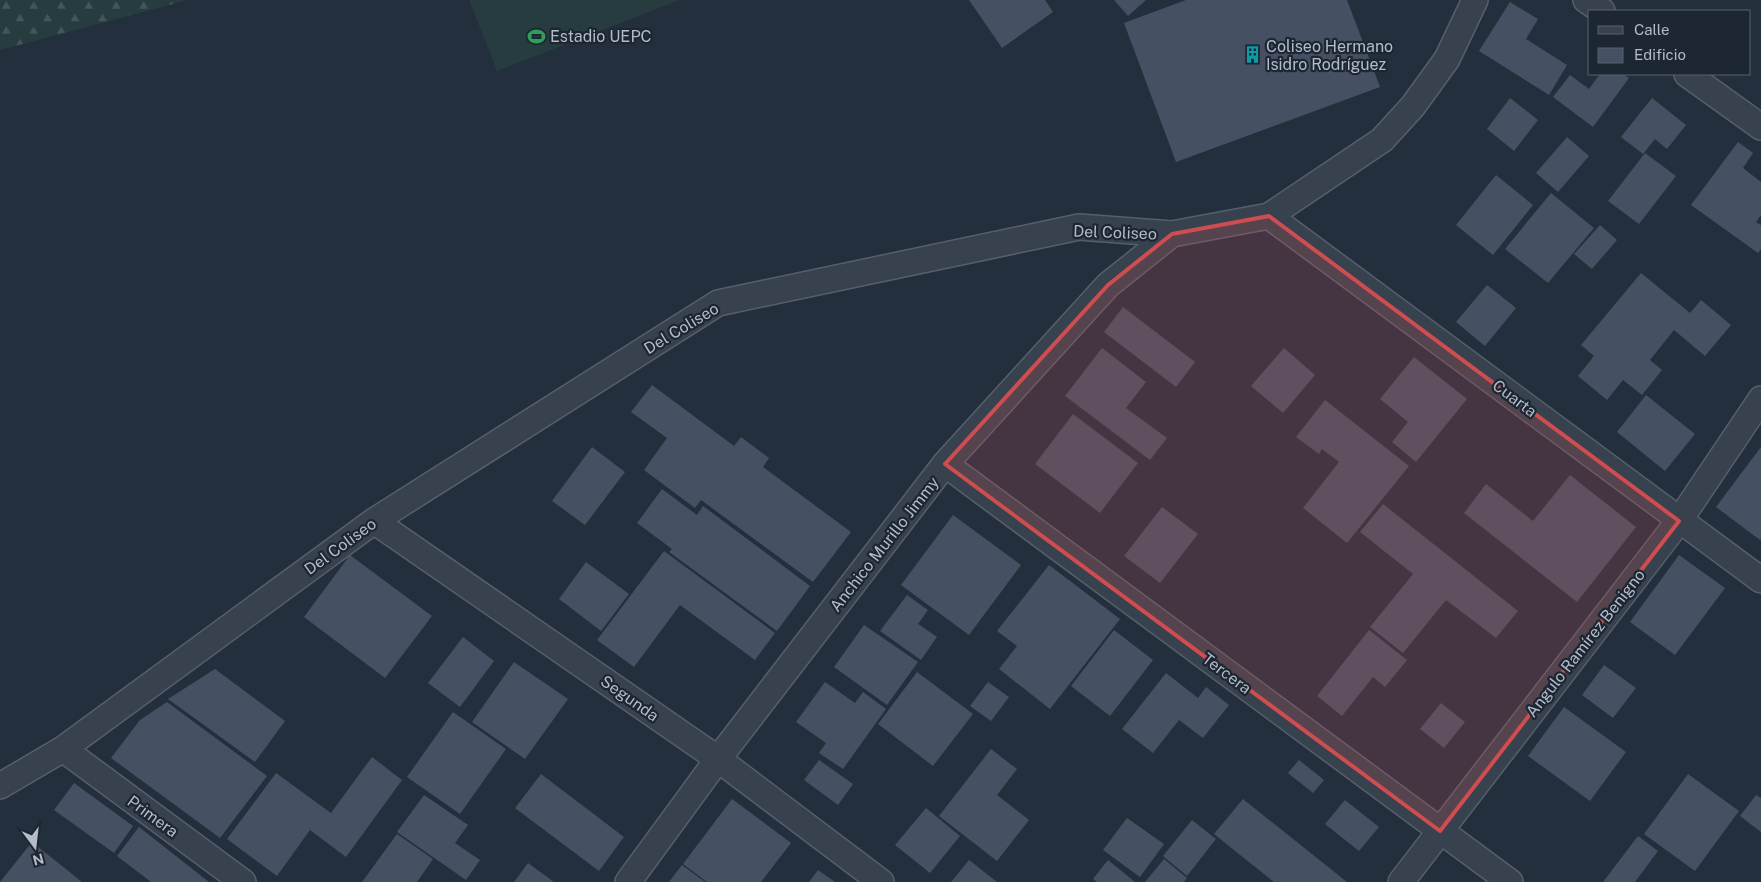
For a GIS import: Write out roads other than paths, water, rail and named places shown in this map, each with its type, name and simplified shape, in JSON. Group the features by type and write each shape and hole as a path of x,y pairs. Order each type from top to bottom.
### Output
{"street":[{"name":"Del Coliseo","path":"0,786 63,749 374,521 718,303 1079,227 1172,234 1269,216 1382,140 1412,106 1447,59 1475,0"},
{"path":"1586,0 1601,10"},
{"path":"1688,75 1761,127"},
{"name":"Cuarta","path":"1269,216 1761,580"},
{"name":"Anchico Murillo Jimmy","path":"628,882 718,759 945,464 1108,284 1172,234"},
{"name":"Angulo Ramírez Benigno","path":"1401,882 1679,521 1761,399"},
{"name":"Tercera","path":"945,464 1510,882"},
{"name":"Segunda","path":"374,521 718,759 881,882"},
{"name":"Primera","path":"63,749 243,882"}],"place":[{"name":"Estadio UEPC","path":"536,36"},
{"name":"Coliseo Hermano Isidro Rodríguez","path":"1252,55"}]}
